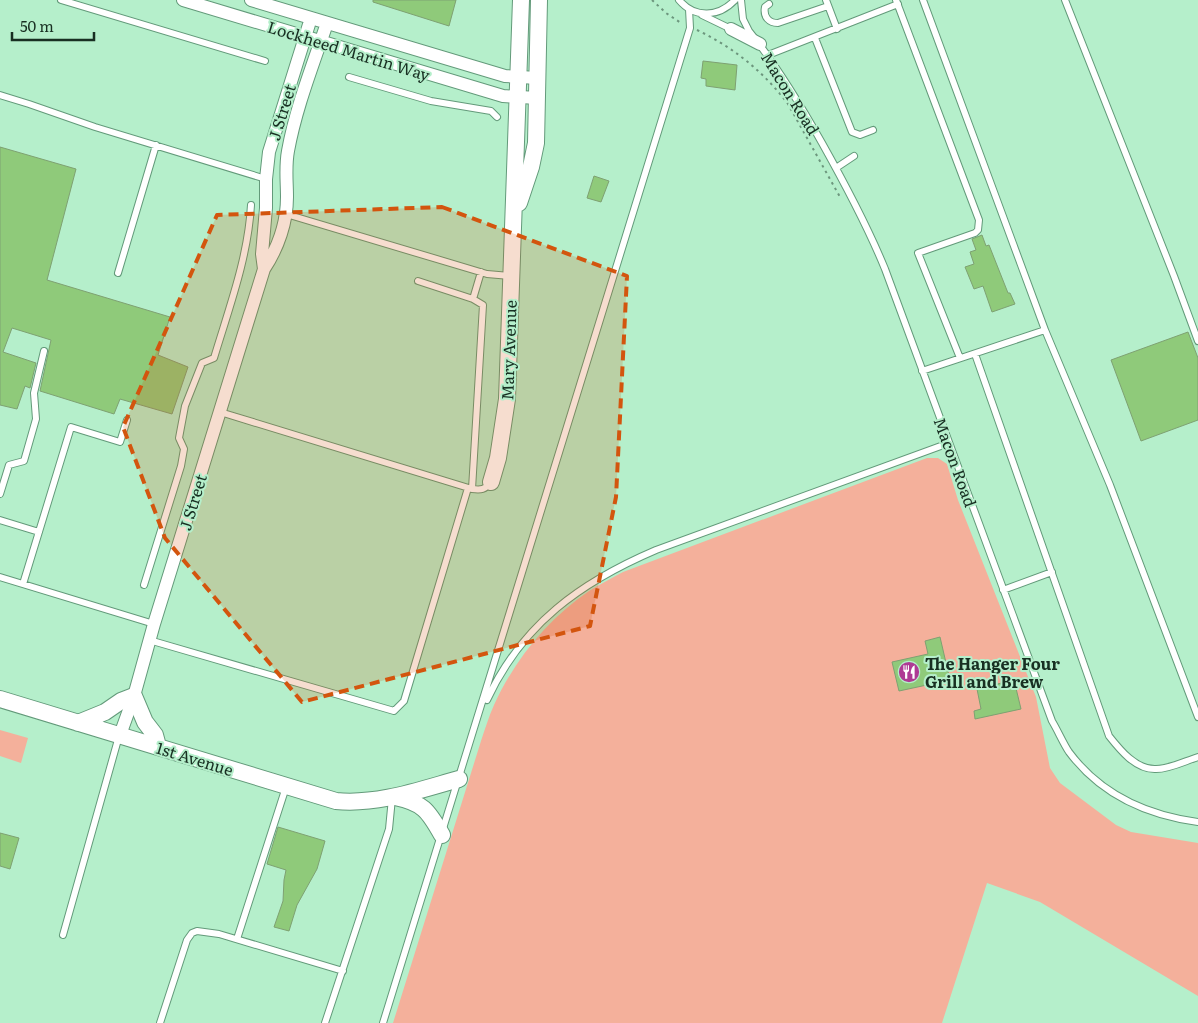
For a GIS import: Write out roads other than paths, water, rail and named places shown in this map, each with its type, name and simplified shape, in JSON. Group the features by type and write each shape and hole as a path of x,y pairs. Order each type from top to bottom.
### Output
{"street":[{"name":"Lockheed Martin Way","path":"183,0 503,96 537,98"},
{"name":"Lockheed Martin Way","path":"251,0 505,76 537,78"},
{"name":"Mary Avenue","path":"491,482 504,425 507,399 514,217 516,97 521,0"},
{"name":"Mary Avenue","path":"514,217 531,167 536,143 540,0"},
{"name":"J Street","path":"264,269 262,254 266,208 266,179 271,144 311,18"},
{"name":"J Street","path":"120,736 134,696 149,640 264,269 273,256 286,214 285,174 287,153 327,23"},
{"name":"Macon Road","path":"729,34 760,44"},
{"path":"78,723 105,712 121,701 134,696 145,722 155,735 158,746"},
{"name":"1st Avenue","path":"0,699 336,801 352,803 392,797 459,779"},
{"name":"1st Avenue","path":"392,797 416,802 433,819 442,835"}],"lane":[{"path":"61,0 265,61"},
{"path":"699,13 720,12 736,0"},
{"name":"Macon Road","path":"741,0 743,19 749,30 796,97 871,236 1052,722 1069,752 1093,778 1120,799 1152,812 1198,822"},
{"path":"923,0 1045,330 1110,485 1198,717"},
{"path":"1065,0 1198,341"},
{"name":"Macon Road","path":"679,1 729,34"},
{"path":"768,55 837,29 897,2 979,220 978,230 918,254 960,358"},
{"path":"769,4 764,7 764,12 769,20 773,23 778,23 827,3 837,29"},
{"path":"383,1023 690,28 689,9"},
{"path":"815,38 852,132 860,135 873,130"},
{"path":"349,77 431,101 491,111 497,117"},
{"path":"0,95 266,179"},
{"path":"118,273 156,145"},
{"path":"836,168 854,156"},
{"path":"144,586 181,466 184,449 179,438 186,406 202,363 214,358 245,256 250,228 251,205"},
{"path":"286,214 481,272 511,276"},
{"path":"473,299 481,272"},
{"path":"149,640 394,711 404,701 470,489 483,305 473,299 418,281"},
{"path":"922,371 1045,330"},
{"path":"0,494 9,465 24,461 36,419 34,393 44,351"},
{"path":"975,354 1109,736 1120,751 1136,763 1155,769 1198,757"},
{"path":"220,412 470,489 480,490 487,488 491,482"},
{"path":"23,584 71,427 120,442 127,420"},
{"path":"476,724 496,681 512,656 550,613 573,594 596,579 623,564 656,550 948,444"},
{"path":"0,520 39,532"},
{"path":"1003,590 1052,572"},
{"path":"0,577 154,624"},
{"path":"63,935 120,736"},
{"path":"237,939 286,786"},
{"path":"325,1023 389,829 392,797"},
{"path":"160,1023 187,940 192,933 197,931 219,934 343,971"}],"place":[{"name":"The Hanger Four Grill and Brew","path":"909,672"}]}
